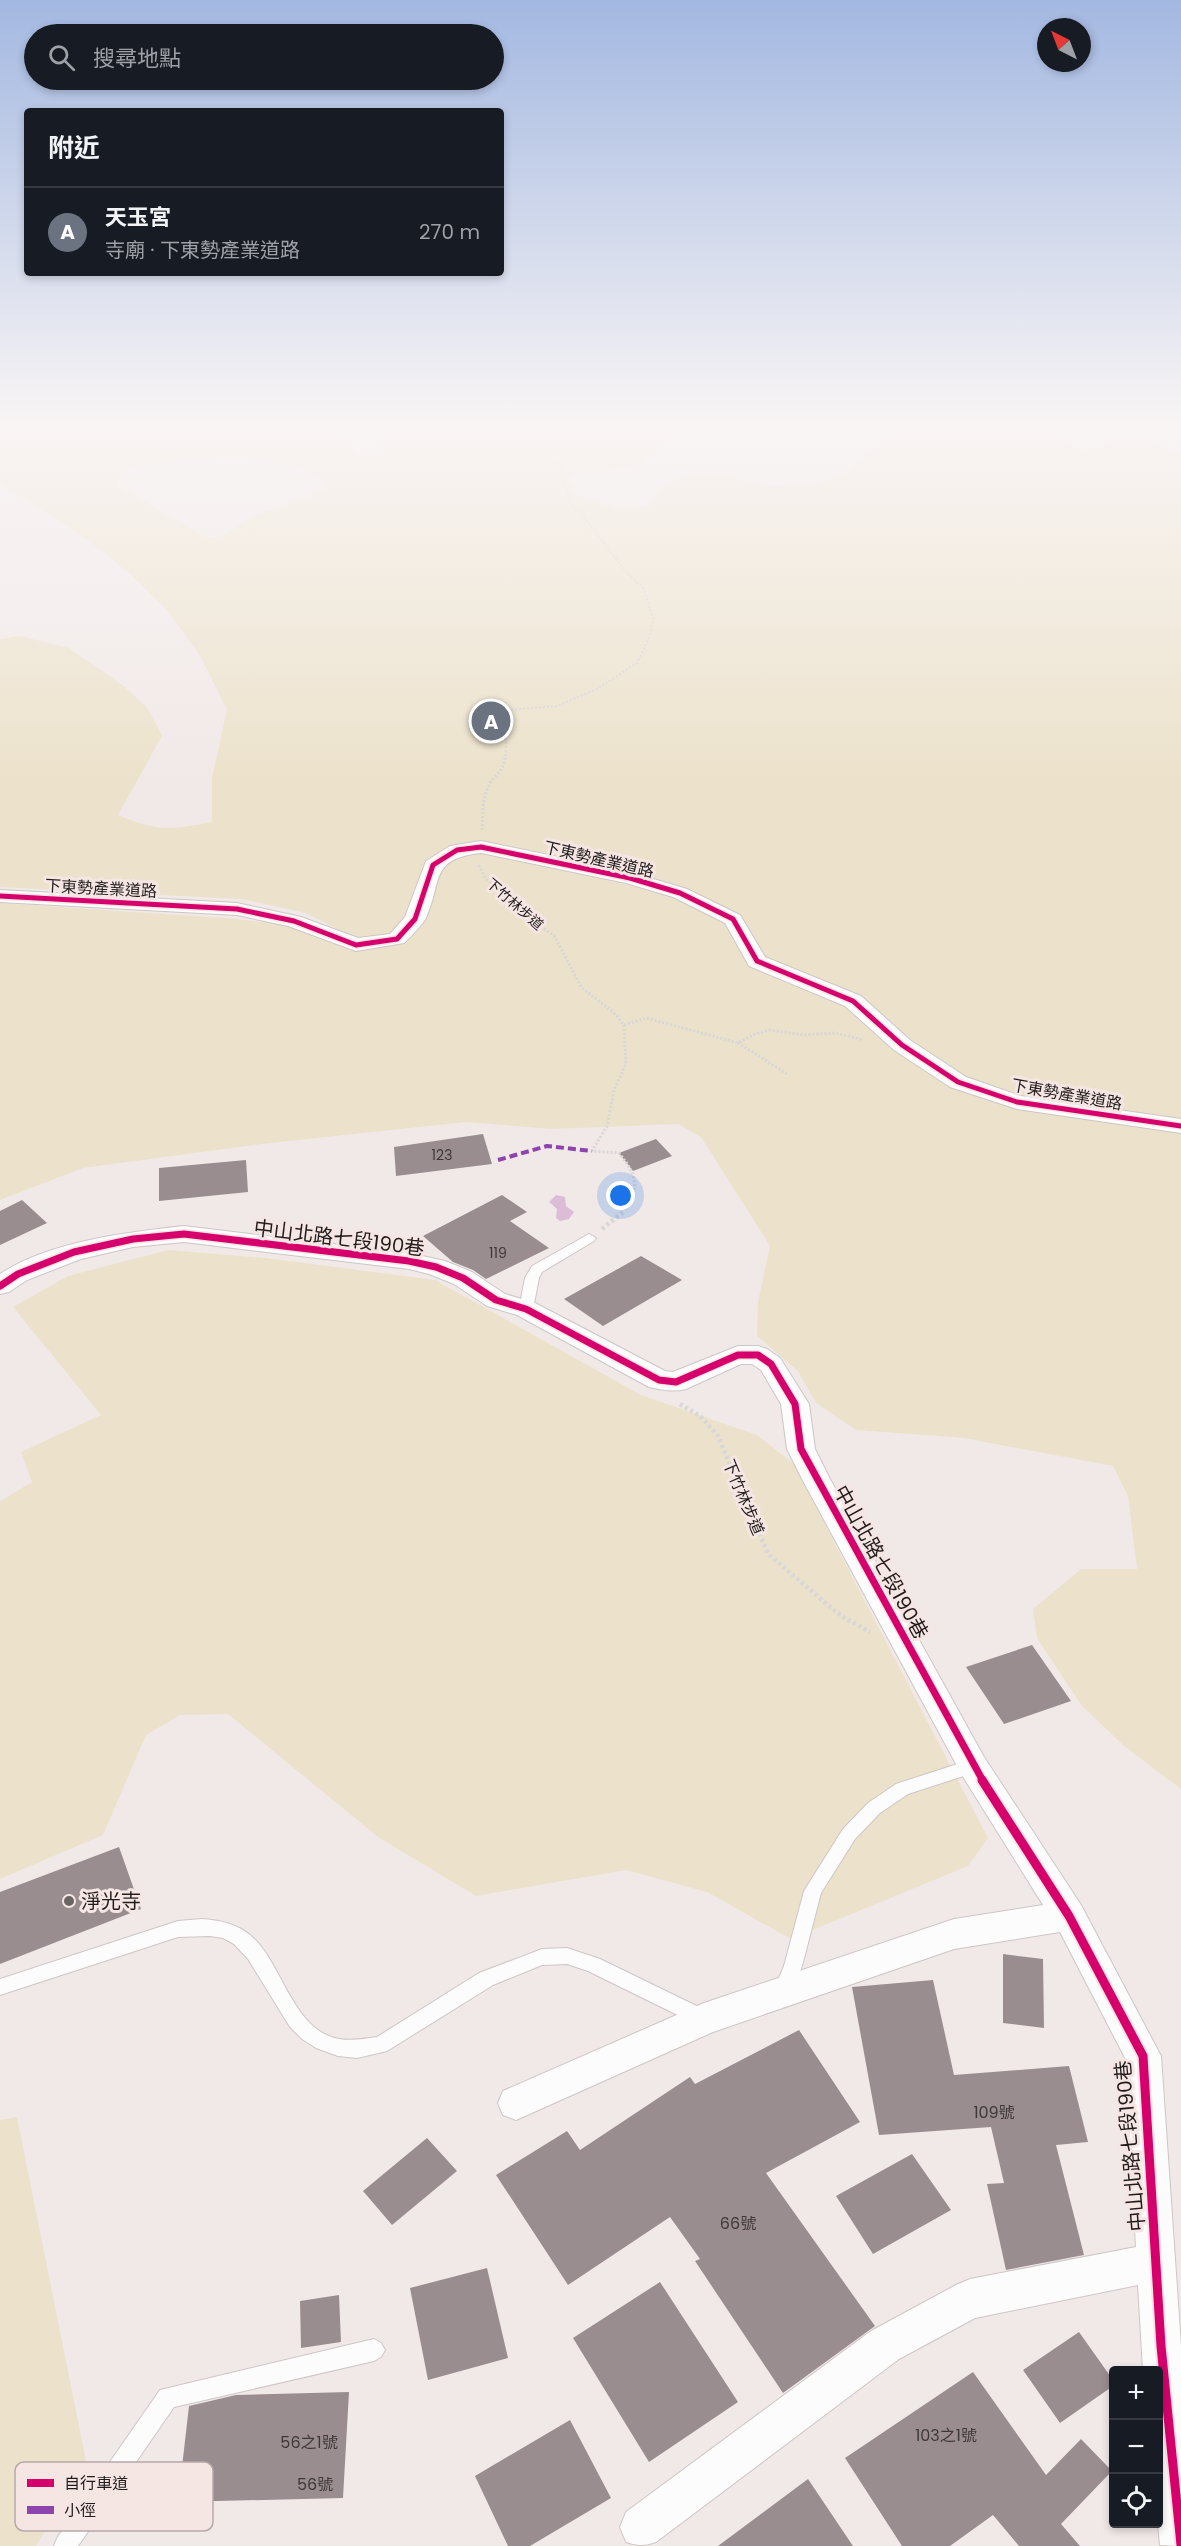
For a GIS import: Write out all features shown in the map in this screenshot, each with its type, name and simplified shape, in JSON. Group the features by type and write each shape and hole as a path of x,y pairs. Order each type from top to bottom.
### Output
{"street":[{"name":"下東勢產業道路","path":"0,896 237,909 294,921 356,945 397,939 415,919 433,865 457,850 481,847 630,878 680,893 733,919 757,961 853,1001 902,1045 958,1082 1017,1102 1181,1126"},
{"name":"中山北路七段190巷","path":"0,1286 18,1274 74,1252 133,1239 184,1234 409,1260 436,1267 463,1278 496,1300 526,1308 659,1380 676,1382 738,1355 758,1355 771,1364 795,1404 801,1449 973,1766 1069,1916 1143,2056 1156,2262 1171,2352 1181,2545"},
{"path":"516,2103 704,2019 954,1934 1069,1916"},
{"path":"641,2527 885,2345 970,2299 1156,2262"}],"lane":[{"path":"526,1308 532,1278 537,1269 589,1238"},
{"path":"781,1993 793,1966 813,1891 849,1834 874,1808 902,1789 973,1766"},
{"path":"0,1987 178,1929 202,1926 222,1930 244,1940 261,1964 288,2011 313,2038 343,2049 361,2050 380,2045 486,1979 542,1957 567,1956 593,1965 704,2019"},
{"path":"123,2462 168,2398 374,2350"},
{"path":"65,2546 75,2531"}],"path":[{"path":"589,1238 618,1218 633,1199 636,1190 633,1171 619,1153 592,1151 607,1126 614,1090 626,1064 624,1025 646,1018 738,1043 787,1074"},
{"path":"738,1043 755,1034 770,1030 803,1035 836,1033 869,1042"}],"shaded area":[{"path":"92,544 1181,544 1181,1119 1024,1097 963,1076 917,1045 863,997 766,958 740,919 686,891 453,848 409,917 394,935 358,940 306,913 241,899 0,887 0,639 20,636 69,648 125,687 148,709 162,736 118,815 165,828 212,822 212,778 227,710 201,657 168,611 129,573"},
{"path":"486,851 677,897 725,922 751,965 847,1005 951,1086 1181,1130 1181,1789 1124,1746 1082,1706 1037,1638 1033,1609 1081,1569 1137,1569 1128,1496 1113,1466 964,1438 856,1430 816,1403 798,1371 757,1336 758,1302 770,1246 701,1137 678,1124 551,1129 466,1122 261,1144 83,1168 0,1200 0,903 225,918 290,925 356,949 400,943 439,867 462,853"},
{"path":"556,1195 565,1197 566,1206 574,1212 569,1219 560,1221 556,1218 557,1209 549,1202"},
{"path":"168,1250 266,1258 435,1280 641,1395 757,1435 793,1463 988,1838 968,1866 791,1939 707,1892 626,1870 476,1896 378,1837 228,1714 180,1715 146,1735 103,1835 0,1879 0,1501 32,1482 21,1452 101,1415 13,1307 68,1276"},
{"path":"17,2117 86,2462 15,2462 15,2531 46,2531 36,2546 0,2546 0,2120"}],"building":[{"path":"483,1134 492,1164 396,1176 394,1147"},
{"path":"656,1139 672,1156 633,1171 619,1153"},
{"path":"246,1160 248,1192 159,1201 159,1168"},
{"path":"502,1195 527,1212 510,1221 549,1248 486,1279 473,1270 453,1262 423,1236"},
{"path":"22,1200 47,1223 0,1245 0,1211"},
{"path":"641,1256 682,1280 603,1326 564,1299"},
{"path":"1032,1645 1071,1701 1004,1724 966,1667"},
{"name":"淨光寺","path":"119,1847 141,1909 0,1964 0,1892"},
{"path":"1003,1954 1043,1959 1044,2028 1003,2023"},
{"path":"933,1980 954,2075 1069,2066 1088,2142 1056,2145 1084,2255 1006,2270 987,2184 1004,2183 991,2127 879,2135 852,1987"},
{"path":"799,2030 860,2122 766,2173 875,2326 783,2393 695,2261 700,2259 670,2217 568,2285 496,2175 567,2131 580,2150 690,2077 695,2084"},
{"path":"427,2138 457,2171 392,2225 363,2191"},
{"path":"912,2154 951,2210 873,2254 836,2196"},
{"path":"487,2268 508,2358 428,2380 410,2288"},
{"path":"660,2282 738,2402 649,2462 573,2338"},
{"path":"339,2295 341,2342 301,2348 300,2301"},
{"path":"1079,2332 1109,2374 1109,2389 1060,2423 1023,2370"},
{"path":"973,2372 1046,2475 1081,2439 1109,2468 1109,2474 1061,2524 1080,2546 1019,2546 993,2515 950,2546 902,2546 845,2458"},
{"path":"349,2392 343,2498 213,2501 213,2462 183,2462 189,2406 236,2395"},
{"path":"570,2420 611,2498 530,2546 508,2546 475,2476"},
{"path":"808,2479 853,2546 718,2546"}],"marked path":[{"path":"498,1160 547,1146 592,1151"}],"cycle path":[{"path":"0,896 237,909 294,921 356,945 397,939 415,919 433,865 457,850 481,847 630,878 680,893 733,919 757,961 853,1001 902,1045 958,1082 1017,1102 1181,1126"},
{"path":"0,1286 18,1274 74,1252 133,1239 184,1234 409,1261 436,1267 463,1278 496,1300 526,1309 659,1380 676,1382 738,1355 758,1355 771,1364 795,1404 801,1449 816,1479 973,1766 1069,1916 1143,2056 1161,2346 1181,2545"}],"place":[{"name":"天玉宮","path":"491,721"},
{"name":"淨光寺","path":"69,1901"}]}
